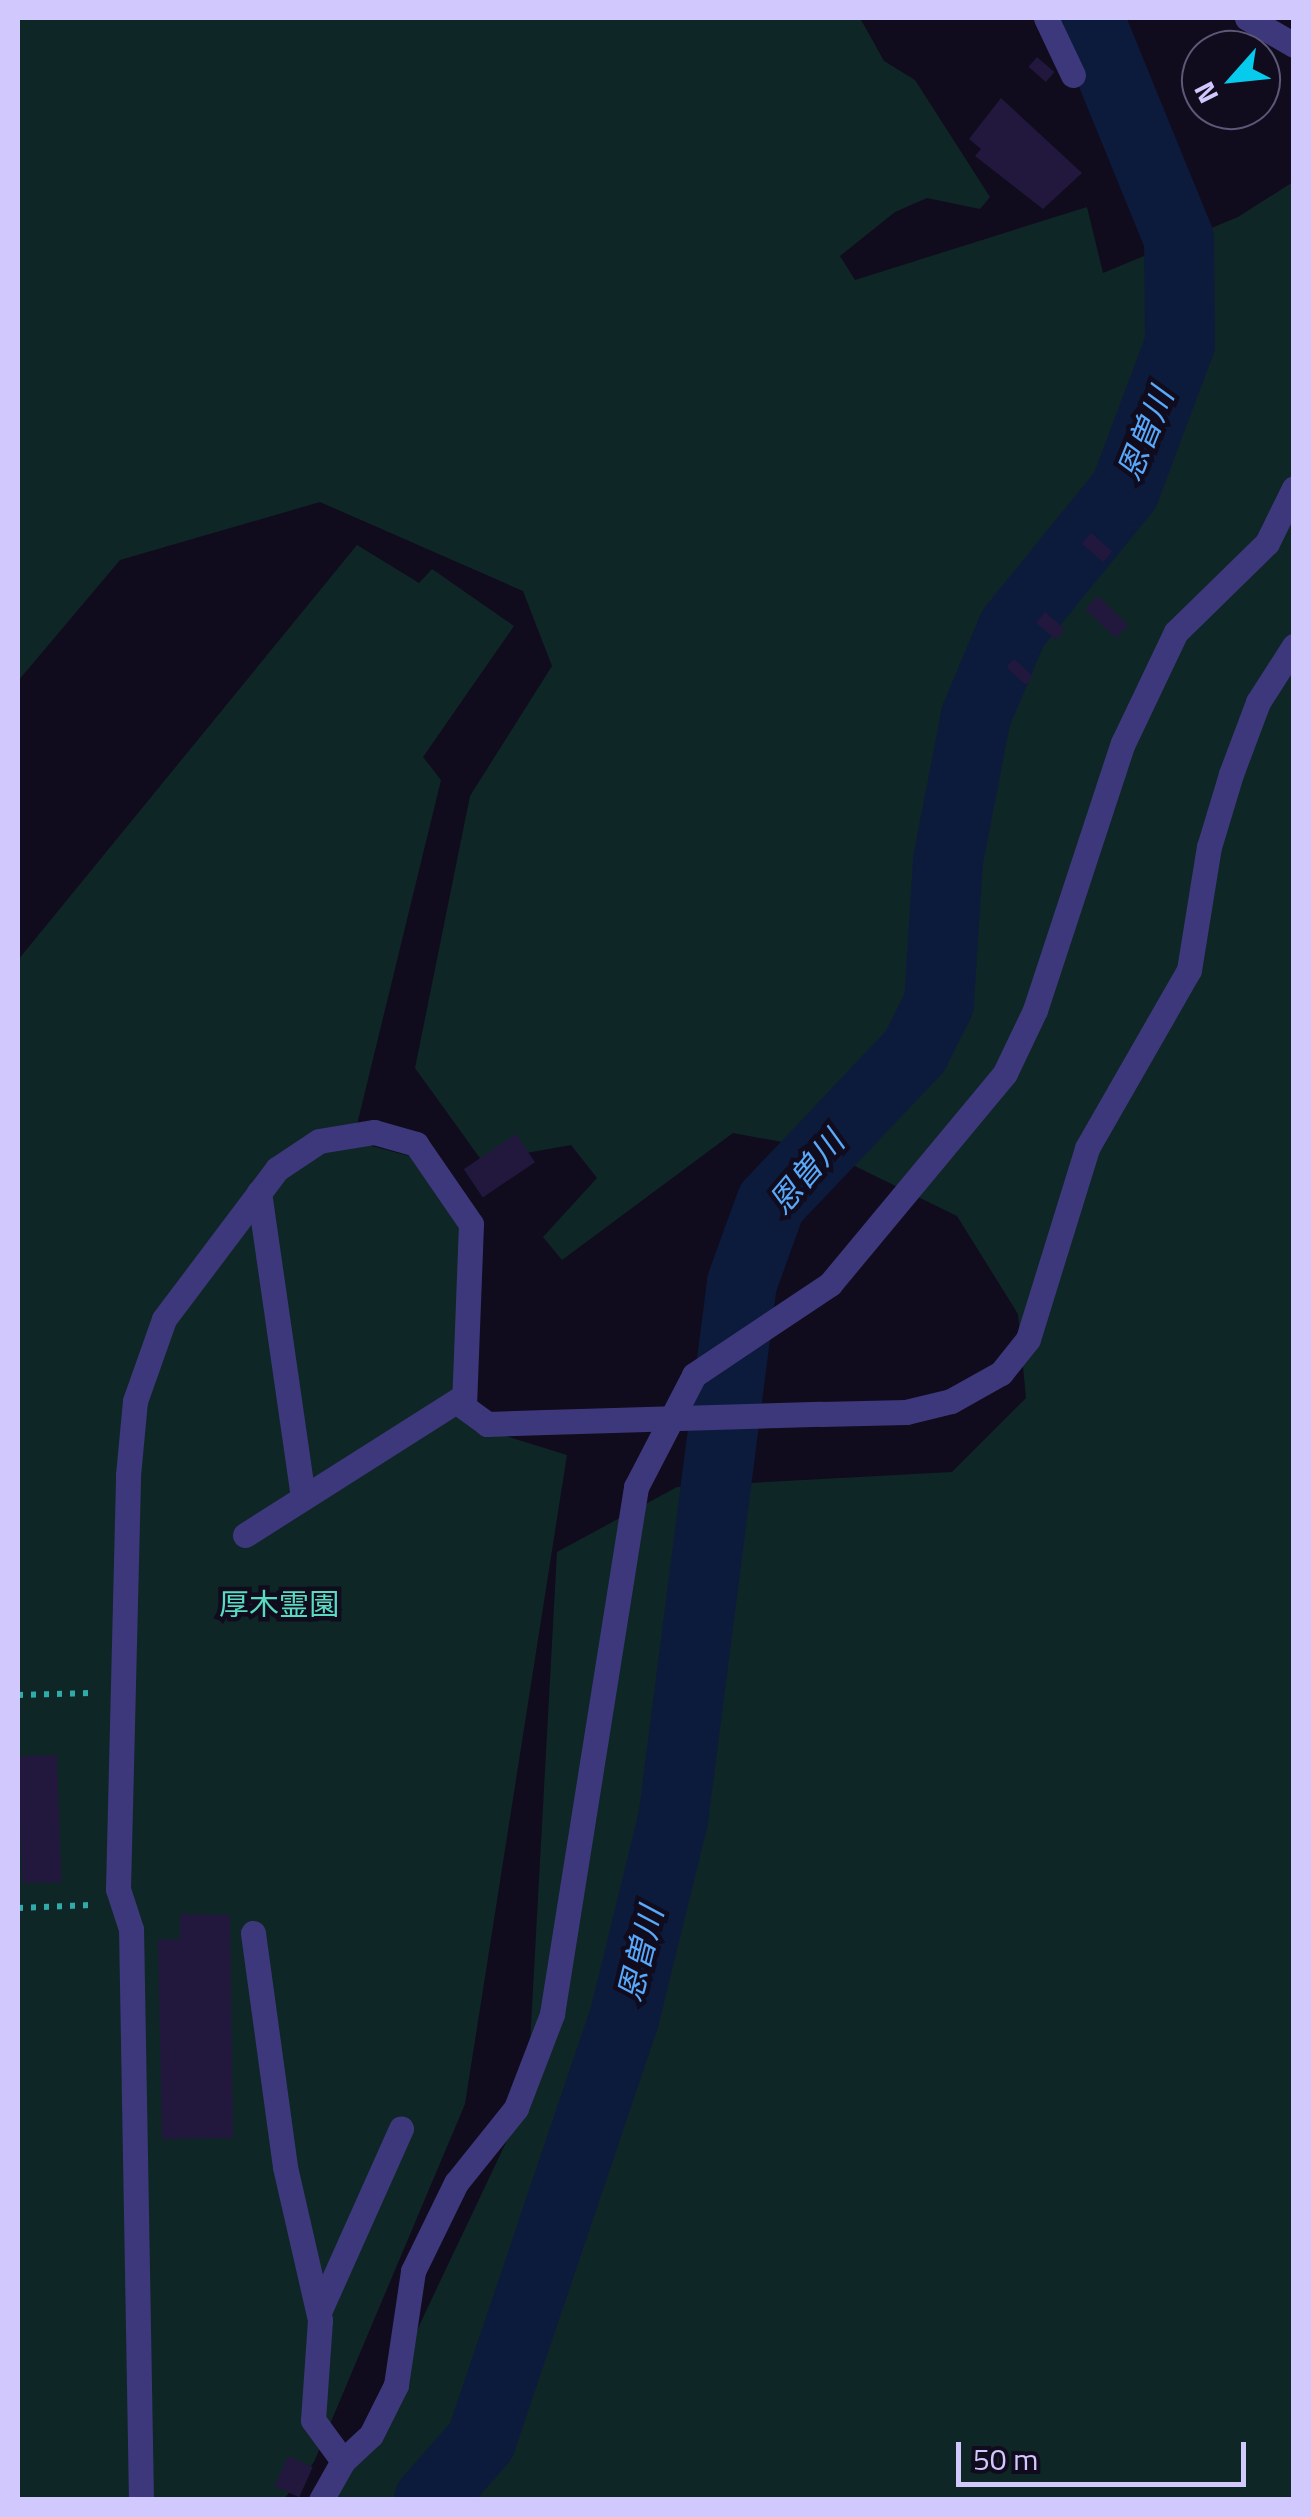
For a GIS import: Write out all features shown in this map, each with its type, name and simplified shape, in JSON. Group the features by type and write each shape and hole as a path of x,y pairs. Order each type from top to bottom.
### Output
{"street":[{"path":"1046,18 1073,75"},
{"path":"1247,18 1294,45"},
{"path":"321,2500 343,2461 371,2435 396,2385 414,2271 456,2183 516,2108 552,2014 636,1487 694,1374 830,1284 1005,1073 1035,1010 1123,743 1176,632 1267,543 1294,488"},
{"path":"141,2500 132,1929 121,1896 123,1693 135,1401 164,1319 259,1192 320,1141 374,1132 416,1144 470,1224 464,1407 487,1424 906,1412 951,1401 1000,1372 1028,1339 1088,1148 1189,970 1209,848 1232,774 1258,702 1294,646"},
{"path":"259,1192 303,1498"},
{"path":"245,1535 464,1396"},
{"path":"254,1933 290,2190 319,2312 313,2420 343,2461"},
{"path":"319,2312 354,2218 402,2129"},
{"path":"290,2190 301,2154"}],"path":[{"path":"18,1695 123,1693"},
{"path":"18,1908 121,1896"}],"green space":[{"path":"18,18 860,18 884,61 915,80 990,197 980,209 927,198 895,212 840,256 855,280 1087,207 1103,273 1238,217 1293,182 1293,2499 337,2499 527,2098 557,1552 677,1487 952,1472 1026,1398 1018,1314 957,1216 820,1149 733,1133 562,1260 543,1237 597,1178 571,1145 482,1161 415,1068 470,796 552,666 523,591 320,502 120,560 18,681"},
{"name":"厚木霊園","path":"357,545 419,583 432,569 514,626 423,757 441,780 353,1141 413,1157 458,1210 480,1428 567,1455 465,2104 314,2462 284,2499 18,2500 18,960"}],"building":[{"path":"1037,57 1054,72 1046,82 1028,67"},
{"path":"1001,98 1082,173 1043,209 975,156 981,149 969,139"},
{"path":"1091,533 1112,551 1103,562 1082,544"},
{"path":"1098,596 1128,625 1116,638 1085,609"},
{"path":"1045,612 1065,629 1056,639 1036,623"},
{"path":"1014,659 1033,677 1026,685 1006,667"},
{"path":"516,1134 535,1162 483,1197 464,1169"},
{"path":"57,1755 61,1882 22,1883 18,1756"},
{"path":"180,1914 230,1915 233,2138 162,2139 158,1940 180,1939"},
{"path":"288,2456 313,2467 299,2497 275,2486"}],"waterway":[{"name":"恩曽川","path":"429,2500 481,2441 624,2019 673,1820 742,1283 771,1203 915,1051 939,1003 948,860 976,716 1013,628 1125,490 1180,344 1179,239 1089,18"}]}
